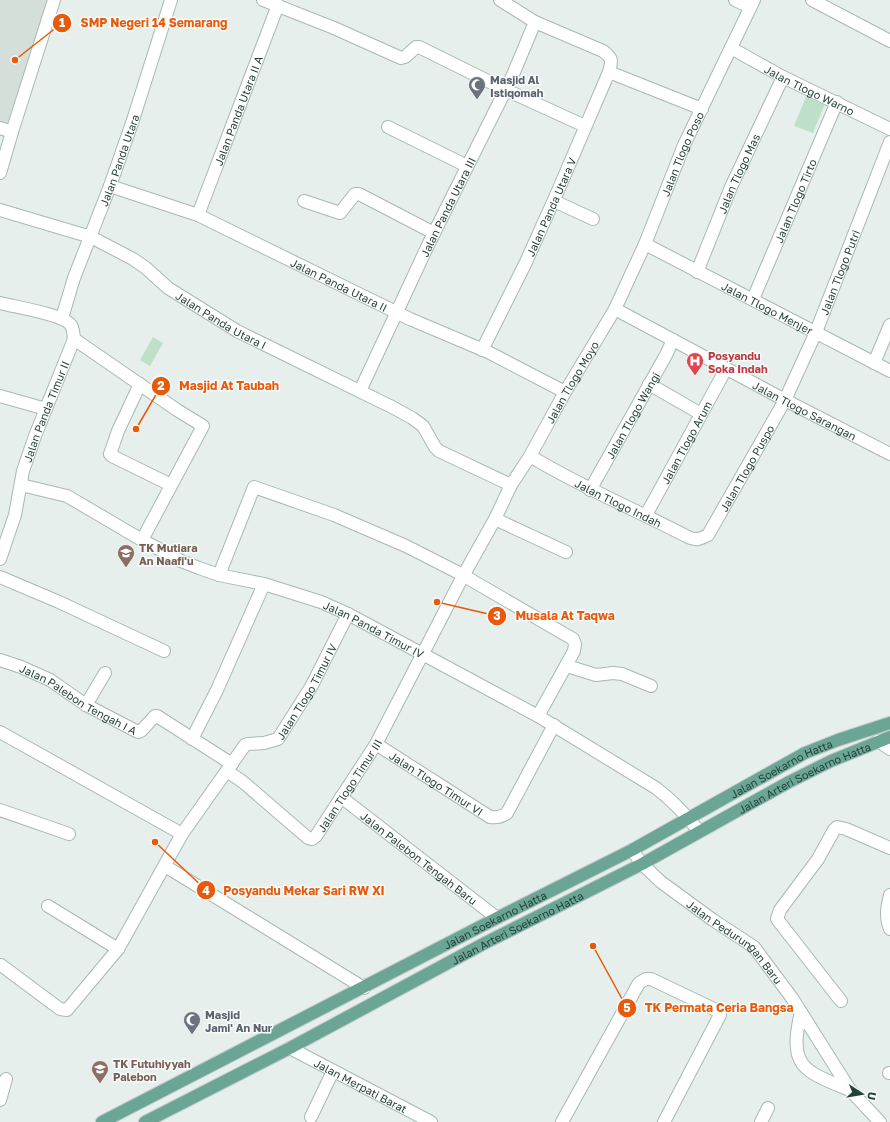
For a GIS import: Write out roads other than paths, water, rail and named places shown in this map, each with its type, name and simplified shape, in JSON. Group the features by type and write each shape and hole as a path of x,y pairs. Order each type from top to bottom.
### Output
{"main road":[{"name":"Jalan Soekarno Hatta","path":"102,1122 632,850 805,753 838,740 890,723"},
{"name":"Jalan Arteri Soekarno Hatta","path":"145,1122 290,1048 486,943 642,864 789,782 831,761 890,737"},
{"path":"179,1083 189,1100"}],"street":[{"path":"0,173 54,0"},
{"name":"Jalan Panda Utara","path":"62,318 74,278 91,237 133,120 171,0"},
{"path":"263,0 334,28 401,58 405,57 416,47 419,47 506,90 585,126"},
{"path":"500,0 535,22"},
{"path":"735,0 752,4"},
{"path":"812,0 890,41"},
{"name":"Jalan Tlogo Poso","path":"615,309 645,244 684,145 752,4"},
{"name":"Jalan Panda Utara II A","path":"198,215 278,5"},
{"name":"Jalan Panda Utara V","path":"482,350 526,262 554,201 609,72 612,60 610,56 603,51 535,22"},
{"name":"Jalan Panda Utara III","path":"360,391 434,234 506,90 535,22"},
{"name":"Jalan Tlogo Warno","path":"731,48 783,77 890,129"},
{"path":"609,72 702,109"},
{"name":"Jalan Tlogo Mas","path":"697,272 731,188 783,77"},
{"name":"Jalan Tlogo Tirto","path":"753,299 837,102"},
{"path":"0,128 12,132"},
{"path":"388,128 468,166"},
{"name":"Jalan Tlogo Putri","path":"785,400 816,332 890,142"},
{"name":"Jalan Panda Utara II","path":"110,186 198,215 397,312 482,350 566,392"},
{"path":"304,201 340,213 355,194 358,194 434,234"},
{"path":"554,201 594,219"},
{"name":"Jalan Panda Utara I","path":"0,210 91,237 137,261 168,288 236,331 394,408 423,426 434,447 438,451 511,485"},
{"name":"Jalan Tlogo Menjer","path":"645,244 890,371"},
{"path":"0,303 62,318 71,325 74,339 177,410 203,426 142,540"},
{"name":"Jalan Tlogo Sarangan","path":"615,309 726,369 890,454"},
{"name":"Jalan Tlogo Moyo","path":"463,576 495,519 511,485 530,456 615,309"},
{"path":"874,363 890,325"},
{"name":"Jalan Panda Timur II","path":"0,559 15,515 23,471 35,436 74,339"},
{"name":"Jalan Tlogo Wangi","path":"590,490 673,340"},
{"name":"Jalan Tlogo Arum","path":"646,515 726,369"},
{"path":"140,384 118,432 110,454 171,485"},
{"path":"649,384 701,414"},
{"path":"0,396 46,409"},
{"name":"Jalan Tlogo Puspo","path":"708,535 785,400"},
{"name":"Jalan Tlogo Indah","path":"530,456 590,490 646,515 694,540 699,540 708,535"},
{"name":"Jalan Panda Timur IV","path":"20,485 67,496 181,561 219,575 264,584 321,602 348,614 554,725 656,788 668,797 699,831"},
{"path":"219,575 254,487 334,515 406,546 463,576 573,639 575,644 574,651 538,716"},
{"path":"495,519 566,552"},
{"name":"Jalan Tlogo Timur III","path":"229,767 243,782 308,838 312,839 316,836 376,744 463,576"},
{"path":"0,577 59,602 164,651"},
{"path":"192,739 217,690 264,584"},
{"name":"Jalan Tlogo Timur IV","path":"229,767 246,744 264,743 278,739 310,687 348,614"},
{"name":"Jalan Palebon Tengah I A","path":"0,660 21,667 50,680 86,705 138,732 141,731 155,716 157,716 192,739 229,767"},
{"path":"566,666 596,675 613,673 622,674 651,686"},
{"path":"86,705 104,673"},
{"name":"Jalan Tlogo Timur VI","path":"376,744 490,817 499,818 507,813 554,725"},
{"path":"0,732 182,834"},
{"path":"878,741 890,749"},
{"path":"1,965 60,1009 67,1010 118,949 182,834 229,767"},
{"name":"Jalan Palebon Tengah Baru","path":"341,797 497,918"},
{"path":"0,810 69,834"},
{"path":"841,1001 777,919 780,910 818,859 834,830 837,828 846,829 890,848"},
{"name":"Jalan Pedurungan Baru","path":"632,850 642,864 661,882 713,920 754,947 792,998 850,1090 880,1122"},
{"path":"165,866 364,988"},
{"path":"890,895 887,908 887,919 890,929"},
{"path":"48,906 118,949"},
{"path":"562,1122 639,982 646,979 651,979 720,1013 664,1122"},
{"path":"800,1012 796,1041 797,1056 800,1062 811,1072 823,1079 850,1090"},
{"name":"Jalan Merpati Barat","path":"290,1048 431,1122"},
{"path":"311,1117 333,1071"},
{"path":"0,1100 6,1079"},
{"path":"761,1122 768,1108"}],"place":[{"name":"SMP Negeri 14 Semarang","path":"15,60"},
{"name":"Masjid Al Istiqomah","path":"477,100"},
{"name":"Posyandu Soka Indah","path":"695,376"},
{"name":"Masjid At Taubah","path":"136,429"},
{"name":"TK Mutiara An Naafi'u","path":"126,568"},
{"name":"Musala At Taqwa","path":"437,602"},
{"name":"Posyandu Mekar Sari RW XI","path":"155,842"},
{"name":"TK Permata Ceria Bangsa","path":"593,946"},
{"name":"Masjid Jami' An Nur","path":"192,1035"},
{"name":"TK Futuhiyyah Palebon","path":"100,1084"}]}
